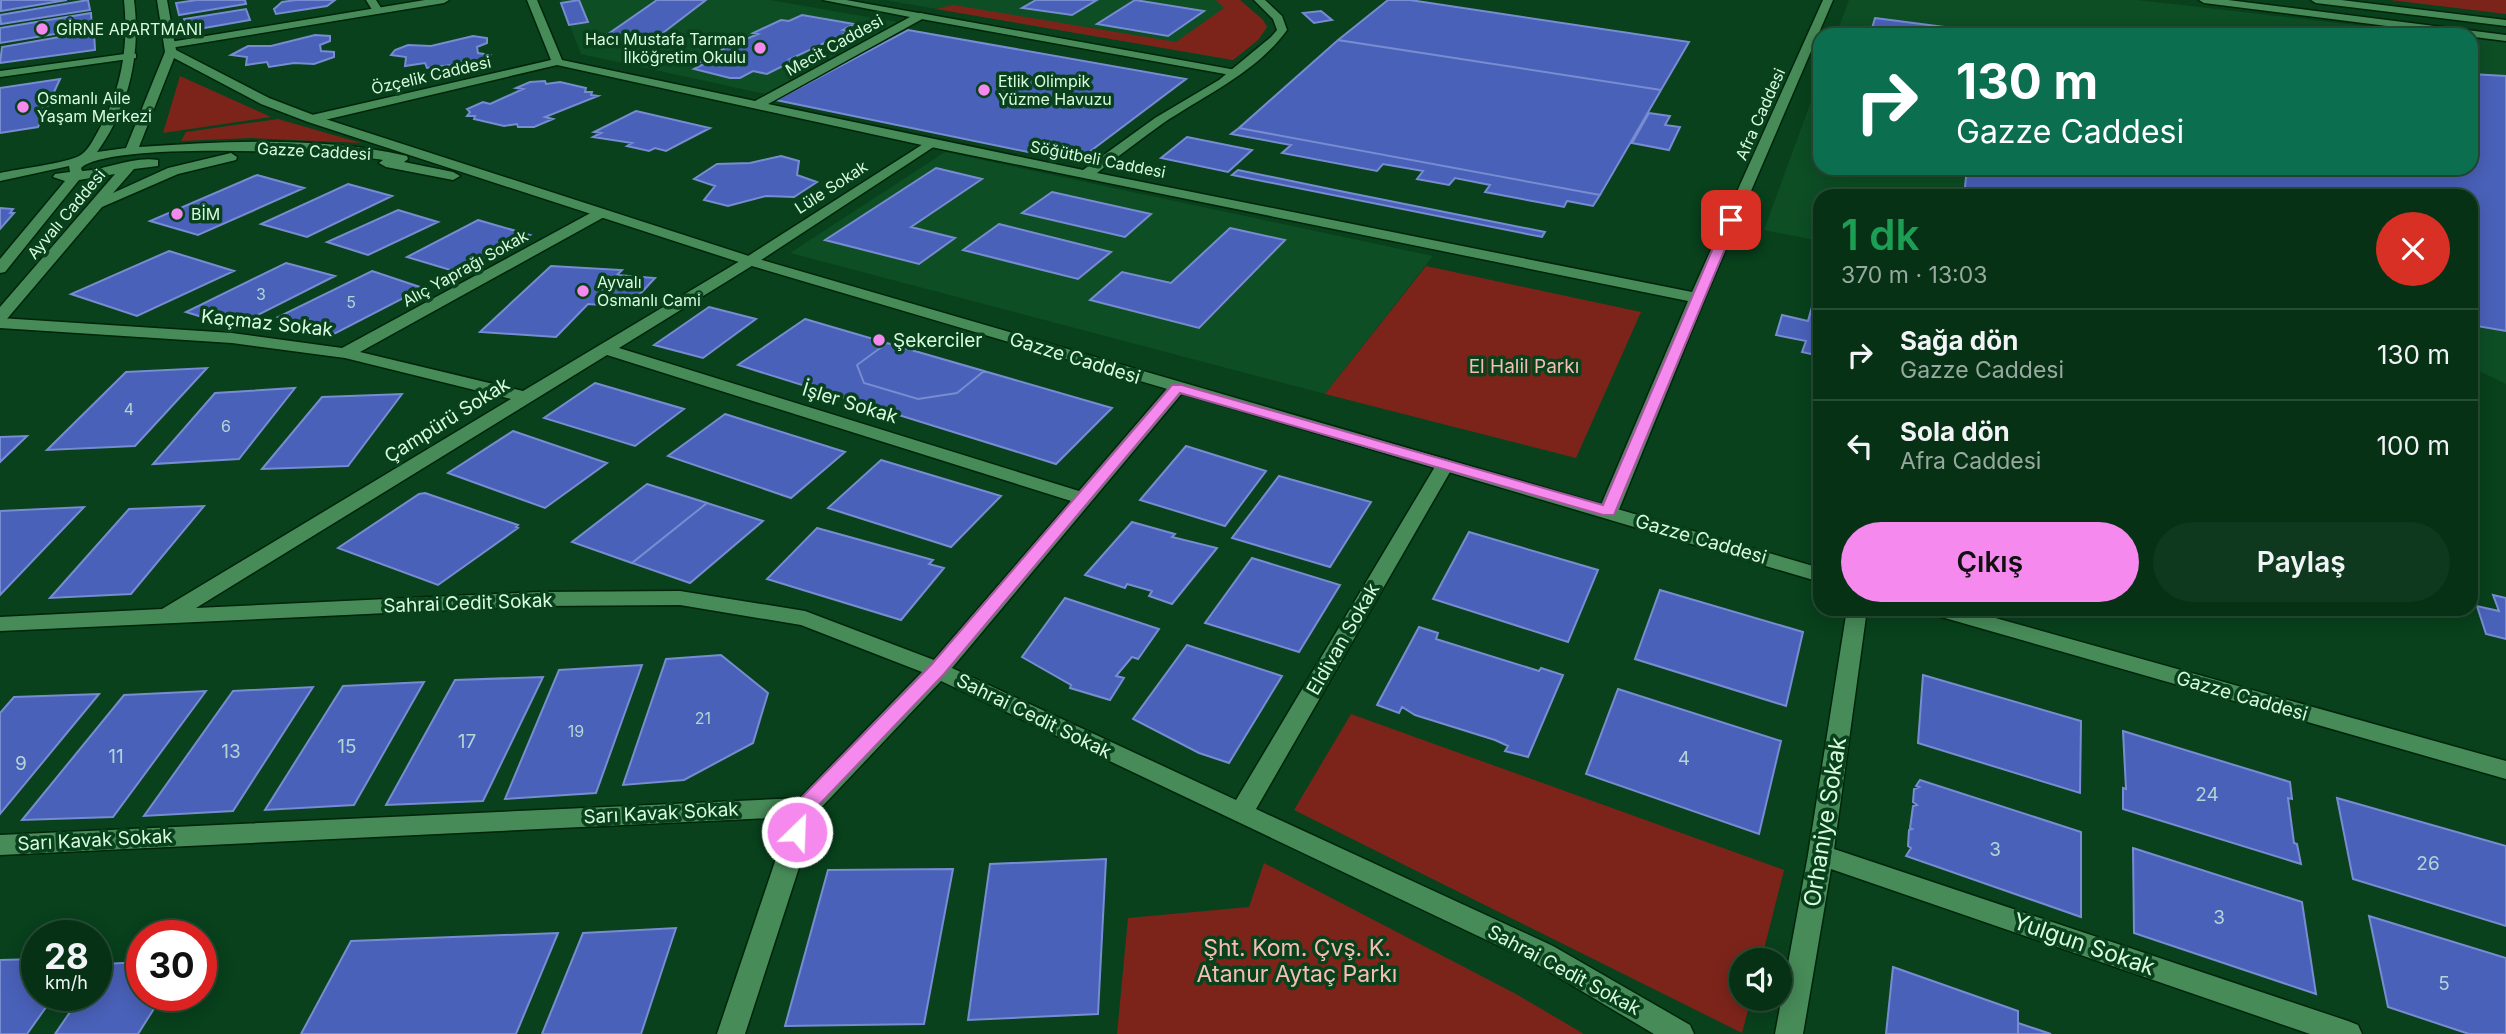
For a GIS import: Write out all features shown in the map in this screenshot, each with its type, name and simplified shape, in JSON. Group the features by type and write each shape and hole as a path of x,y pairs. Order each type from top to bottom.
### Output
{"street":[{"name":"Ayvalı Caddesi","path":"0,269 80,167 111,119 132,56 129,0"},
{"path":"162,0 171,48 444,0"},
{"path":"371,0 378,11"},
{"path":"532,0 558,62"},
{"name":"Mecit Caddesi","path":"828,0 920,16"},
{"path":"1086,174 1159,121 1236,73 1282,30 1278,18 1259,0"},
{"name":"Afra Caddesi","path":"1816,28 1828,0"},
{"path":"2204,0 2427,28"},
{"path":"2316,0 2506,23"},
{"path":"920,16 1236,73"},
{"name":"Mecit Caddesi","path":"755,106 920,16"},
{"name":"Afra Caddesi","path":"1608,512 1697,298 1813,34"},
{"path":"2478,34 2506,38"},
{"name":"Ayvalı Caddesi","path":"0,317 93,208 130,159 171,48"},
{"name":"Gazze Caddesi","path":"171,48 265,101 312,119 750,261 1813,573"},
{"path":"0,74 132,56"},
{"name":"Söğütbeli Caddesi","path":"558,62 931,143 1697,298"},
{"name":"Özçelik Caddesi","path":"312,119 558,62"},
{"name":"Lüle Sokak","path":"750,261 931,143"},
{"name":"Gazze Caddesi","path":"130,159 233,147 348,150 433,165 535,192"},
{"path":"93,208 173,171 230,157"},
{"name":"Gazze Caddesi","path":"130,159 339,158 381,162 535,192"},
{"name":"Ayvalı Caddesi","path":"80,167 102,174 130,159"},
{"path":"0,177 80,167"},
{"path":"0,188 80,167"},
{"name":"Alıç Yaprağı Sokak","path":"345,353 601,213"},
{"name":"Çampürü Sokak","path":"166,617 750,261"},
{"name":"Kaçmaz Sokak","path":"0,323 232,338 345,353 525,397"},
{"name":"İşler Sokak","path":"606,349 1081,498"},
{"path":"731,1034 806,807 938,670 1081,498 1177,388"},
{"name":"Eldivan Sokak","path":"1241,813 1445,465"},
{"name":"Sahrai Cedit Sokak","path":"0,624 539,599 680,598 805,618 938,670 1543,954 1680,1034"},
{"name":"Orhaniye Sokak","path":"1790,1034 1821,855 1856,616"},
{"name":"Gazze Caddesi","path":"1963,616 2506,770"},
{"name":"Sarı Kavak Sokak","path":"0,845 806,807"},
{"name":"Yulgun Sokak","path":"1821,855 2348,1034"}],"shaded area":[{"name":"Hacı Mustafa Tarman İlköğretim Okulu","path":"560,0 770,0 897,22 765,94 581,54"},
{"path":"885,0 1240,0 1263,20 1267,27 1258,40 1233,60"},
{"path":"1849,0 2138,0 2382,28 1839,28"},
{"path":"2478,39 2506,43 2506,384 2478,370 2478,189 1813,189 1813,240 1764,230 1813,96 1813,175 2478,175"},
{"path":"945,152 1433,256 1325,394 790,253"}],"green space":[{"path":"1216,0 1240,0 1263,20 1267,27 1258,40 1233,60 936,9 953,5 1176,42 1224,8"},
{"path":"2390,0 2506,0 2506,14"},
{"path":"180,76 271,117 163,133"},
{"path":"278,119 361,143 251,138 181,141 186,132"},
{"name":"El Halil Parkı","path":"1426,266 1641,312 1576,458 1325,394"},
{"path":"1351,714 1784,870 1764,948 1729,948 1729,1011 1748,1011 1742,1033 1294,810"},
{"name":"Şht. Kom. Çvş. K. Atanur Aytaç Parkı","path":"1264,863 1516,994 1584,1034 1117,1034 1128,918 1249,907"}],"building":[{"path":"1,0 67,0 1,11"},
{"path":"88,0 90,10 1,24 0,15"},
{"path":"245,0 246,4 179,15 176,3"},
{"path":"335,0 327,6 276,14 274,9 282,2"},
{"path":"579,0 588,22 569,25 561,3"},
{"path":"657,0 706,0 651,42 601,39"},
{"path":"1036,0 1097,0 1072,15 1022,8"},
{"path":"1135,0 1204,11 1168,36 1097,24"},
{"path":"1388,0 1410,0 1689,42 1661,90 1338,40"},
{"path":"246,9 250,20 187,31 184,19"},
{"path":"1321,11 1332,20 1314,23 1303,13"},
{"name":"GİRNE APARTMANI","path":"91,13 92,28 0,43 0,28"},
{"path":"802,15 854,24 843,30 850,31 790,59 795,60 767,74 753,71 740,78 730,78 694,69 706,63 696,61 758,34 753,33 781,20 789,21"},
{"path":"1875,18 1952,28 1872,28"},
{"name":"Etlik Olimpik Yüzme Havuzu","path":"908,30 1186,79 1076,162 776,100"},
{"path":"94,31 95,50 0,63 2,47"},
{"path":"315,35 330,36 330,41 320,45 321,51 334,52 334,57 314,64 294,63 269,67 267,62 246,65 247,57 231,55 248,46 271,46"},
{"path":"473,36 487,38 487,43 477,47 478,53 491,55 490,60 470,67 451,65 427,68 425,63 405,66 406,57 391,55 395,50 408,45 431,46"},
{"path":"1338,40 1661,90 1600,195 1239,128"},
{"path":"2478,74 2506,76 2506,331 2478,326 2478,189 1965,189 1966,175 2478,175"},
{"name":"Osmanlı Aile Yaşam Merkezi","path":"60,79 38,127 0,133 0,88"},
{"path":"545,81 546,84 560,82 586,88 585,92 598,96 545,117 553,119 534,127 518,127 517,124 504,126 467,116 470,112 467,109 483,102 490,104 523,89 516,88 530,82"},
{"path":"636,111 710,128 666,151 655,148 649,151 627,146 632,143 593,137 601,133 594,132"},
{"path":"1649,113 1670,116 1665,125 1680,127 1669,150 1632,143"},
{"path":"1239,128 1600,195 1593,206 1567,201 1564,207 1485,192 1490,185 1455,178 1449,185 1417,179 1423,171 1383,164 1377,171 1282,153 1291,145 1231,134"},
{"path":"1187,137 1252,150 1228,172 1161,158"},
{"path":"781,156 799,161 797,175 817,182 794,197 766,196 728,206 704,200 715,186 694,179 717,164 750,163"},
{"path":"936,168 982,179 911,227 955,238 919,264 825,240"},
{"path":"1238,170 1545,232 1542,237 1232,175"},
{"path":"257,175 304,188 198,235 150,221"},
{"path":"348,184 392,196 307,237 261,224"},
{"path":"1052,192 1151,214 1125,237 1022,213"},
{"path":"0,208 13,209 10,213 14,213 0,229"},
{"path":"398,210 438,222 368,255 327,242"},
{"path":"478,220 530,235 457,272 407,257"},
{"path":"999,224 1111,252 1078,279 963,250"},
{"path":"1230,228 1285,240 1199,328 1090,300 1122,272 1171,283"},
{"path":"169,251 234,271 137,316 71,294"},
{"path":"286,263 335,276 234,327 186,312"},
{"name":"Ayvalı Osmanlı Cami","path":"551,266 622,270 617,275 655,278 628,307 588,304 556,337 480,332"},
{"path":"372,271 423,288 330,336 278,317"},
{"path":"1813,303 1813,354 1802,352 1806,341 1776,335 1782,315 1808,321"},
{"path":"709,307 756,319 703,358 654,345"},
{"path":"805,319 1112,408 1056,464 738,365"},
{"path":"887,343 984,371 957,393 918,399 864,383 857,365"},
{"path":"207,368 135,446 47,450 126,372"},
{"path":"595,383 684,409 635,446 544,418"},
{"path":"295,388 239,459 153,464 215,393"},
{"path":"402,394 348,466 262,469 322,397"},
{"path":"725,414 845,452 791,498 668,456"},
{"path":"513,431 607,463 545,508 448,473"},
{"path":"27,436 0,462 0,437"},
{"path":"1186,446 1266,471 1225,526 1140,500"},
{"path":"881,460 1001,496 951,547 828,508"},
{"path":"1279,476 1371,502 1330,567 1232,538"},
{"path":"647,484 707,503 632,563 572,542"},
{"path":"425,493 518,525 518,528 438,585 338,548 419,494"},
{"path":"707,503 763,521 690,583 632,563"},
{"path":"204,506 131,594 50,598 129,509"},
{"path":"84,507 0,595 0,511"},
{"path":"1132,522 1175,534 1172,537 1217,548 1172,604 1149,596 1152,591 1127,584 1125,588 1085,575"},
{"path":"817,528 933,560 929,564 944,568 901,620 767,579"},
{"path":"1469,532 1598,570 1568,642 1433,599"},
{"path":"1252,558 1340,585 1299,652 1205,623"},
{"path":"1660,590 1803,632 1786,706 1635,659"},
{"path":"2493,595 2506,598 2506,639 2486,634 2478,606 2499,611"},
{"path":"1065,598 1159,629 1138,659 1132,657 1116,676 1124,678 1110,700 1070,688 1071,685 1022,657"},
{"path":"1419,627 1438,633 1436,639 1539,671 1541,668 1563,675 1528,757 1505,751 1508,746 1495,740 1415,715 1402,707 1399,713 1377,705"},
{"path":"1187,645 1282,676 1229,763 1199,753 1133,719"},
{"path":"721,655 768,693 753,743 684,780 623,785 666,659"},
{"path":"642,665 596,793 505,799 559,670"},
{"path":"1923,675 2081,721 2080,793 1918,743"},
{"path":"543,677 483,801 386,805 455,680"},
{"path":"424,682 354,805 265,810 343,686"},
{"path":"313,687 233,811 144,816 233,691"},
{"path":"1618,689 1781,741 1759,834 1586,774"},
{"path":"206,691 113,817 22,820 124,695"},
{"path":"99,694 0,814 0,713 14,697"},
{"path":"2123,731 2290,782 2292,799 2288,798 2294,843 2297,844 2301,864 2123,809 2123,788 2126,789"},
{"path":"1920,780 2081,832 2081,917 1906,856 1911,848 1908,846 1913,806 1917,805 1913,802 1914,789 1919,787 1916,786"},
{"path":"2337,798 2506,846 2506,926 2353,879"},
{"path":"2133,848 2302,902 2316,994 2134,933"},
{"path":"1106,859 1098,1014 968,1020 990,864"},
{"path":"953,869 924,1024 785,1026 828,870"},
{"path":"2369,916 2506,958 2506,1034 2469,1034 2388,1007"},
{"path":"676,928 641,1034 542,1034 583,933"},
{"path":"558,933 516,1034 301,1034 351,941"},
{"path":"21,959 21,1011 43,1011 27,1034 0,1034 0,960"},
{"path":"126,963 126,1011 153,1011 138,1034 55,1034 71,1011 112,1011 112,964"},
{"path":"1893,967 2018,1011 2018,1034 1886,1034"},
{"path":"2018,1023 2051,1034 2018,1034"}],"place":[{"name":"GİRNE APARTMANI","path":"42,29"},
{"name":"Hacı Mustafa Tarman İlköğretim Okulu","path":"760,48"},
{"name":"Etlik Olimpik Yüzme Havuzu","path":"984,90"},
{"name":"Osmanlı Aile Yaşam Merkezi","path":"23,107"},
{"name":"BİM","path":"177,214"},
{"name":"Ayvalı Osmanlı Cami","path":"583,291"},
{"name":"Şekerciler","path":"879,340"}],"route":[{"path":"797,832 806,807 938,670 1081,498 1177,388 1608,512 1731,220"}]}
